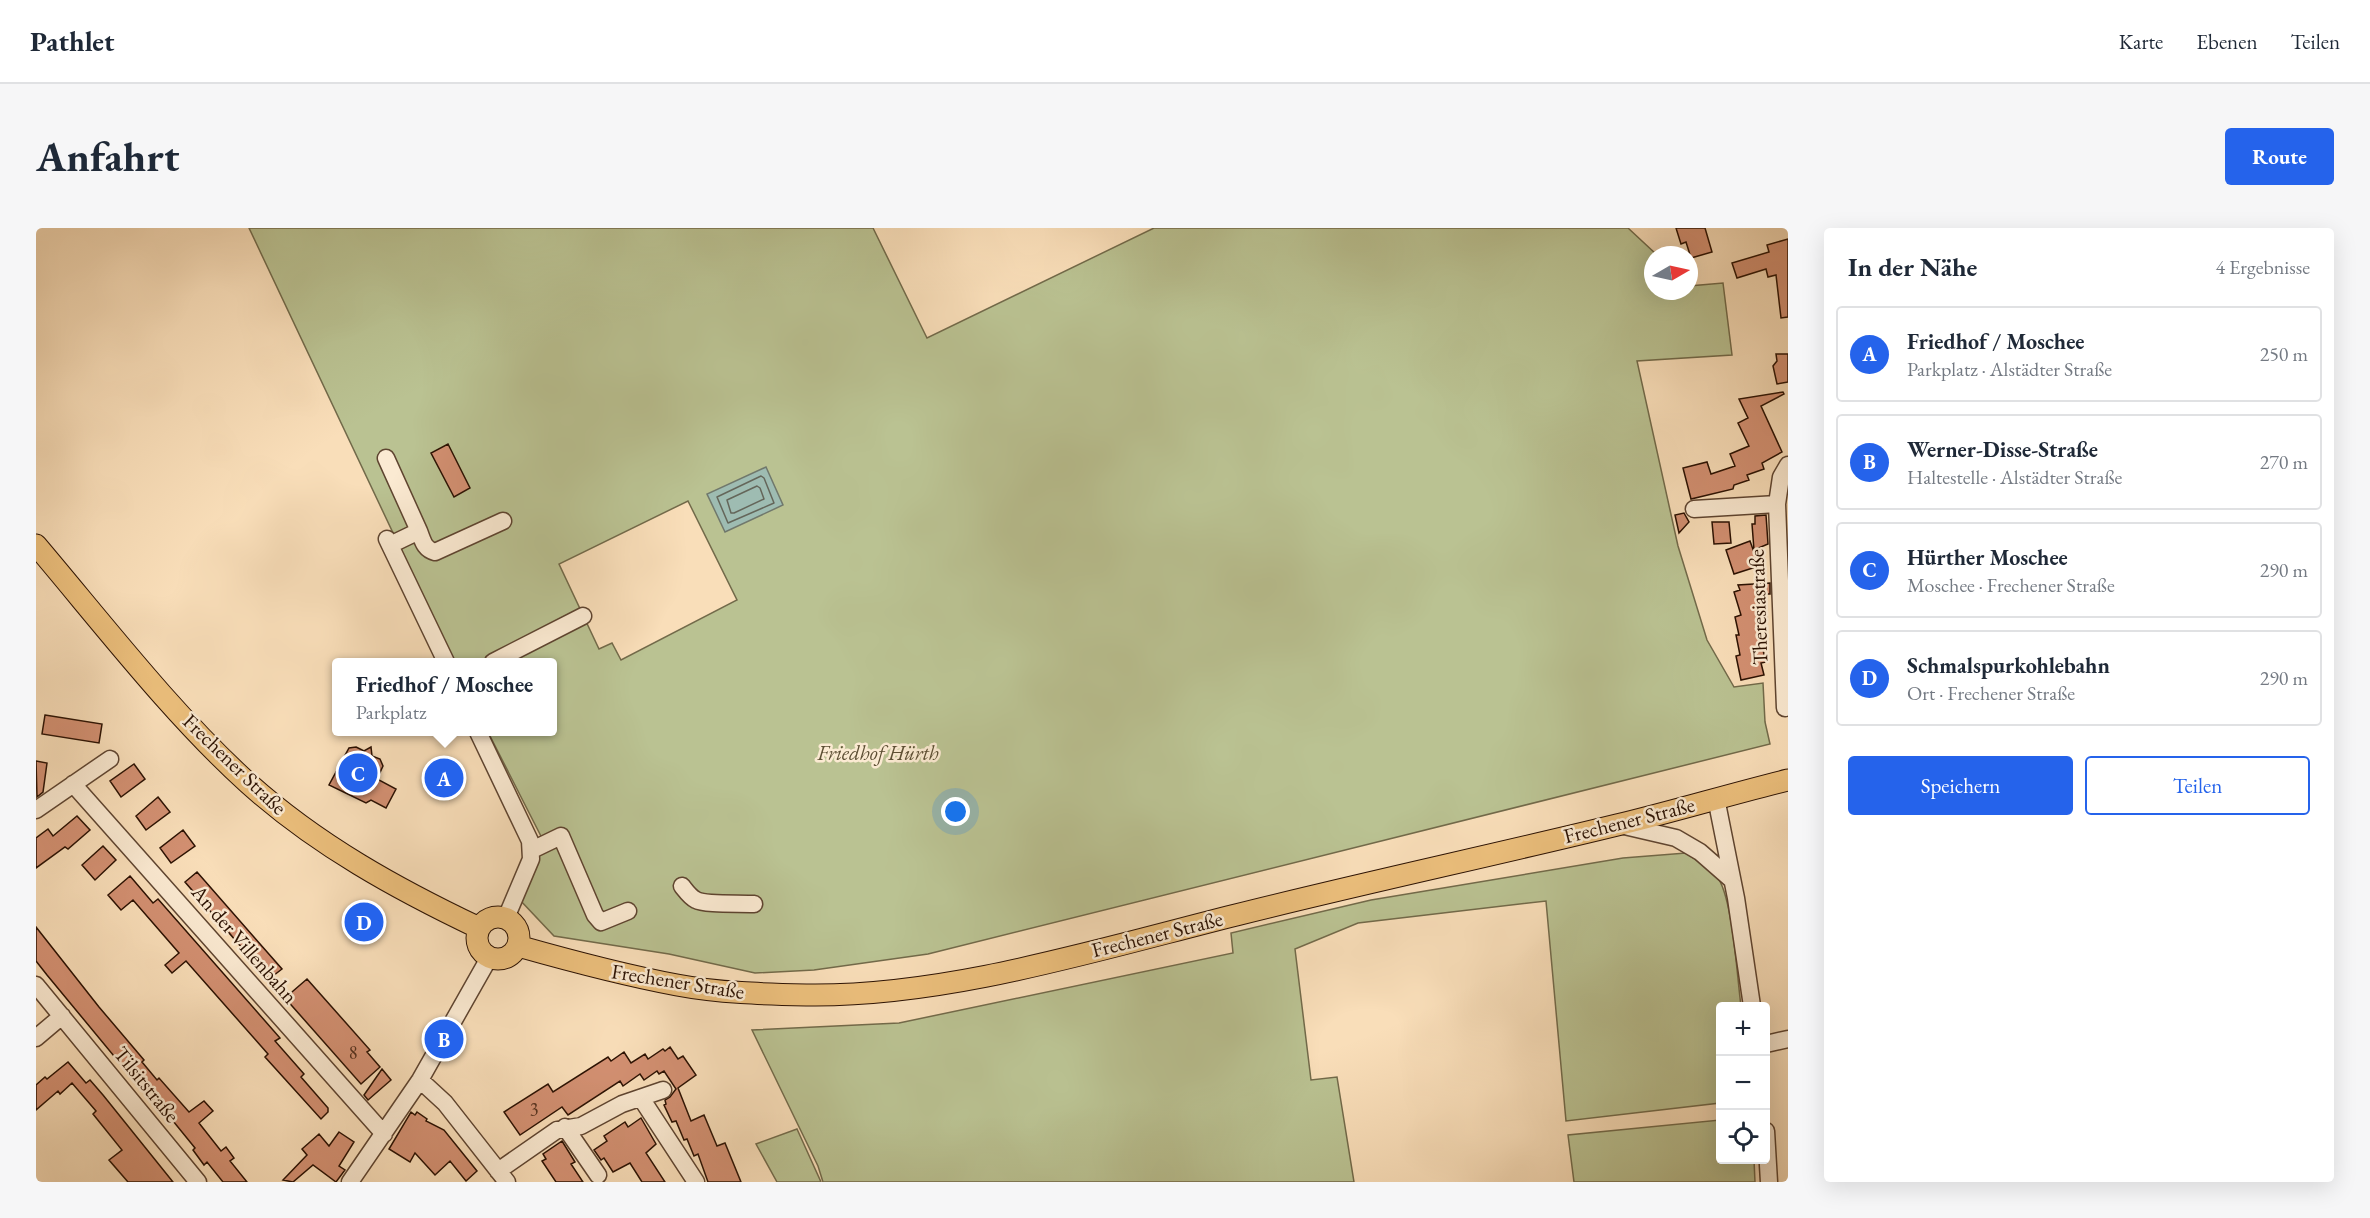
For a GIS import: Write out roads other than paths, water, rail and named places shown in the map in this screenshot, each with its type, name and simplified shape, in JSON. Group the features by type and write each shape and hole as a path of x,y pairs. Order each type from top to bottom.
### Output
{"main road":[{"name":"Frechener Straße","path":"36,545 141,669 217,753 249,784 355,864 397,888 479,928"},
{"name":"Frechener Straße","path":"518,946 600,969 680,986 789,994 869,992 940,983 1014,970 1376,880 1620,825 1788,780"},
{"path":"494,917 506,918 518,930 518,946 510,957 496,960 489,958 479,949 477,935 479,928 494,917"}],"street":[{"path":"386,458 425,546 435,552 503,521"},
{"name":"Theresiastraße","path":"1785,708 1776,504 1781,477 1788,465"},
{"path":"1694,509 1776,504"},
{"path":"419,531 388,542 444,658"},
{"path":"503,658 583,616"},
{"path":"480,741 507,806 530,841 532,850 531,859 506,918"},
{"path":"36,810 110,759"},
{"name":"An der Villenbahn","path":"74,783 384,1134"},
{"path":"1716,798 1751,1002"},
{"path":"1620,825 1676,838 1700,852 1732,880"},
{"path":"532,850 561,836 595,915 601,922 628,911"},
{"path":"682,886 695,900 706,903 754,904"},
{"path":"350,1182 420,1080 489,958"},
{"name":"Tilsitstraße","path":"36,985 198,1182"},
{"path":"36,1038 62,1016"},
{"path":"1770,1043 1788,1039"},
{"path":"420,1080 446,1103 502,1176 557,1130 581,1126 622,1104 663,1090"},
{"path":"641,1098 696,1182"},
{"path":"565,1127 598,1174"},
{"path":"1768,1164 1769,1182"}],"water":[{"path":"766,467 783,505 725,532 707,494"}],"place":[{"name":"Hürther Moschee","path":"358,773"},
{"name":"Friedhof / Moschee","path":"444,778"},
{"name":"Schmalspurkohlebahn","path":"364,922"},
{"name":"Werner-Disse-Straße","path":"444,1039"}],"park label":[{"name":"Friedhof Hürth","path":"878,752"}]}
